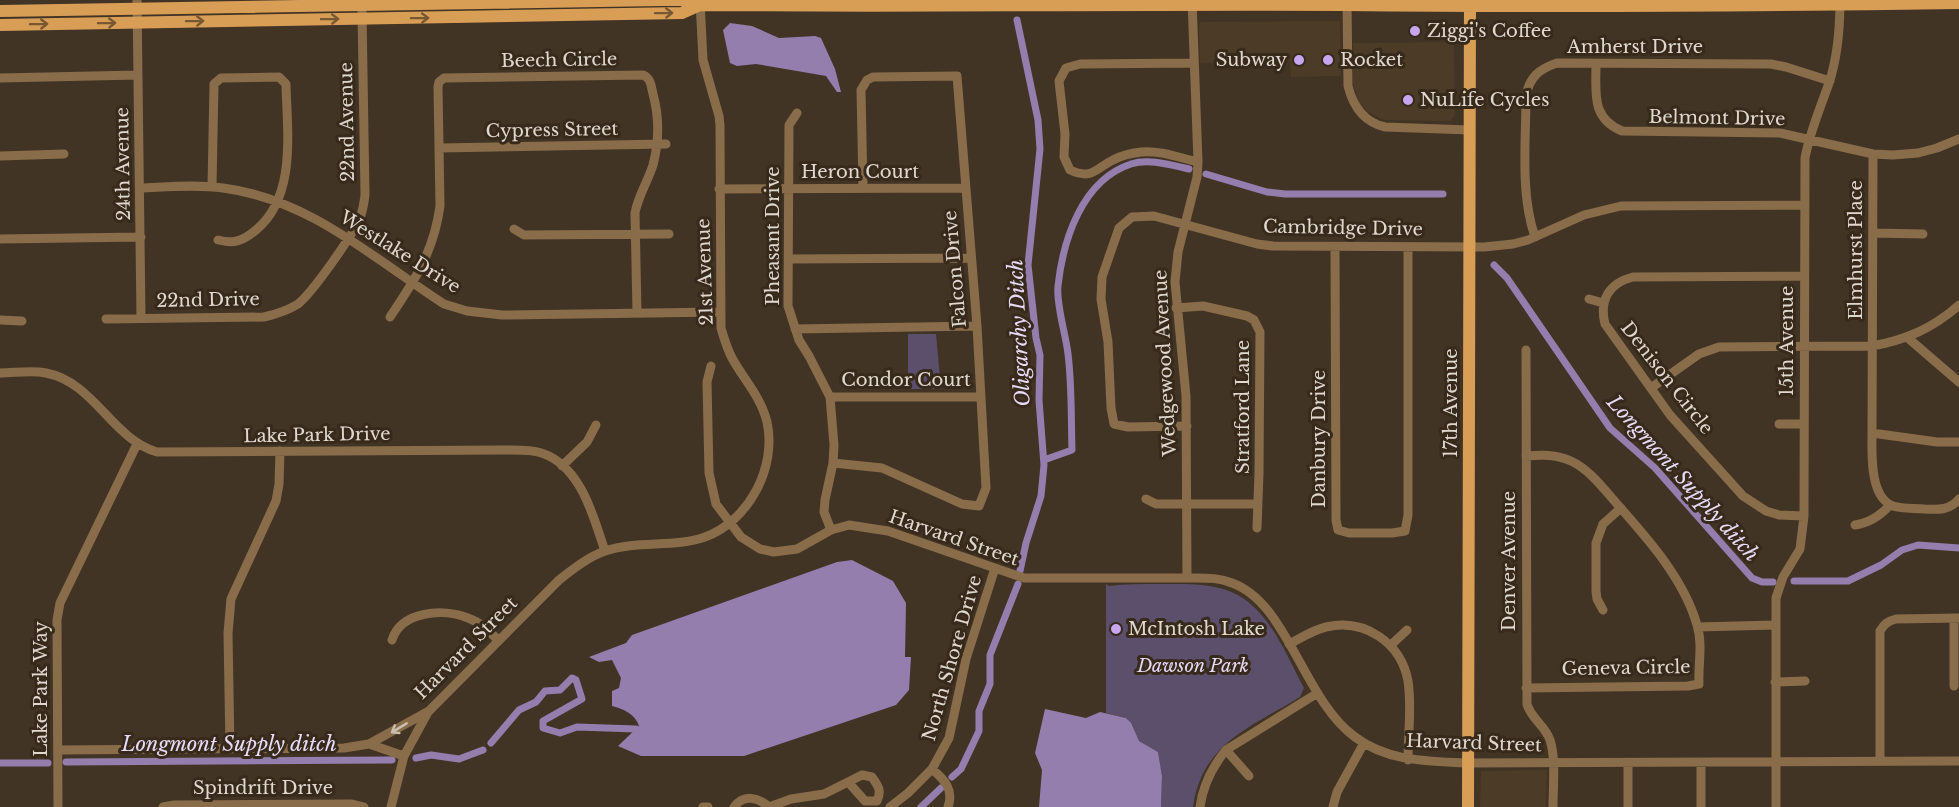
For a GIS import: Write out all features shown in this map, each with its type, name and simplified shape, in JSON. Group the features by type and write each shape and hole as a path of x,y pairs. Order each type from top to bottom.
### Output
{"main road":[{"path":"1,11 137,4 681,0 700,3 1959,3"},
{"path":"1,25 682,13 700,3"},
{"name":"17th Avenue","path":"1468,807 1470,3"}],"street":[{"name":"22nd Avenue","path":"348,239 360,219 365,195 362,2"},
{"name":"15th Avenue","path":"1776,807 1776,598 1784,577 1800,549 1804,516 1804,158 1808,139 1830,81 1839,39 1840,2"},
{"name":"21st Avenue","path":"700,3 703,60 719,116 720,312 725,343 762,406 769,440 768,456 757,488 749,502 729,522"},
{"name":"Wedgewood Avenue","path":"1186,578 1186,396 1175,282 1184,224 1197,177 1198,162 1192,3"},
{"path":"1347,3 1348,86 1351,98 1362,115 1376,125 1385,127 1470,130"},
{"name":"24th Avenue","path":"137,4 141,318"},
{"path":"1194,63 1080,64 1066,68 1059,81 1065,134 1064,158 1071,170 1086,175 1127,154 1143,152 1156,152 1198,162"},
{"name":"Amherst Drive","path":"1535,237 1527,200 1526,95 1535,74 1546,67 1557,63 1771,64 1830,81"},
{"name":"Belmont Drive","path":"1596,64 1596,103 1600,112 1613,127 1622,131 1780,133 1873,154 1893,155 1918,153 1959,139"},
{"path":"0,78 138,75"},
{"name":"Beech Circle","path":"390,317 429,253 437,225 440,206 438,87 444,78 643,75 649,80 655,101 661,145 637,203 635,234 637,312"},
{"path":"212,187 215,77 286,76 288,155 277,200 261,226 249,236 236,242 218,240"},
{"name":"Falcon Drive","path":"833,463 882,468 962,504 979,506 986,488 977,326 957,76 873,77 863,84 861,90 862,188"},
{"name":"Pheasant Drive","path":"797,112 789,124 788,306 795,329 830,397 834,445 824,512 831,530"},
{"name":"Cypress Street","path":"439,148 661,145"},
{"path":"0,156 64,154"},
{"name":"Elmhurst Place","path":"1873,154 1873,472 1875,483 1890,505"},
{"name":"Westlake Drive","path":"140,188 212,187 252,193 277,200 321,222 444,304 484,314 720,312"},
{"name":"Heron Court","path":"719,189 965,188"},
{"name":"Cambridge Drive","path":"1186,426 1114,424 1111,408 1108,342 1101,299 1102,277 1119,228 1132,217 1154,216 1274,246 1470,247 1513,244 1535,237 1584,215 1621,206 1803,205"},
{"path":"514,229 524,235 669,234"},
{"path":"1874,233 1923,234"},
{"path":"0,240 141,237"},
{"name":"22nd Drive","path":"106,319 279,314 300,302 310,292 348,239"},
{"name":"Danbury Drive","path":"1335,247 1336,520 1338,531 1392,533 1405,531 1408,515 1408,247"},
{"path":"789,259 971,258"},
{"path":"1589,299 1603,303 1608,291 1616,283 1633,277 1804,276"},
{"name":"Denison Circle","path":"1603,303 1605,324 1651,388 1671,415 1743,496 1766,511 1779,515 1804,516"},
{"path":"1651,388 1707,350 1719,347 1872,346 1908,338 1928,328 1959,305"},
{"name":"Stratford Lane","path":"1176,308 1203,306 1247,316 1258,325 1260,332 1257,528"},
{"path":"0,320 22,321"},
{"path":"795,329 977,326"},
{"path":"1908,338 1959,382"},
{"name":"Denver Avenue","path":"1526,350 1526,688 1529,710 1550,739 1553,807"},
{"path":"711,366 707,382 709,473 716,504 729,522"},
{"name":"Lake Park Drive","path":"0,373 47,373 69,381 137,444 157,452 531,451 549,456 562,466 580,488 605,551"},
{"name":"Condor Court","path":"830,397 981,397"},
{"path":"1779,424 1804,424"},
{"path":"562,466 587,441 596,425"},
{"path":"1872,433 1936,442 1959,442"},
{"name":"Lake Park Way","path":"58,807 57,620 60,603 137,444"},
{"path":"230,749 228,633 231,599 276,501 280,451"},
{"name":"Geneva Circle","path":"1526,456 1547,455 1570,460 1594,478 1661,555 1683,592 1698,627 1699,684 1667,687 1526,688"},
{"path":"1855,525 1872,520 1890,505 1940,510 1949,507 1959,499"},
{"path":"1146,500 1156,504 1258,504"},
{"path":"1603,610 1597,599 1596,591 1596,543 1603,524 1621,508"},
{"name":"Harvard Street","path":"58,750 344,748 369,744 429,711 559,580 576,567 605,551 704,537 718,531 729,522 741,537 752,545 774,552 787,552 804,547 831,530 849,525 888,531 1014,576 1035,579 1219,579 1243,588 1269,611 1316,694 1338,722 1364,743 1407,760 1468,763 1959,761"},
{"name":"North Shore Drive","path":"890,807 932,769 941,756 951,730 966,658 995,568"},
{"path":"392,640 395,629 403,623 414,617 440,612 468,618 480,624 498,640"},
{"path":"1880,761 1880,631 1883,625 1889,620 1896,619 1957,618 1954,686"},
{"path":"1698,627 1775,625"},
{"path":"1289,644 1324,627 1349,626 1375,634 1391,645 1399,656 1408,684 1407,760"},
{"path":"1391,645 1407,630"},
{"path":"1775,682 1805,681"},
{"path":"1200,807 1208,777 1215,762 1226,750 1316,694"},
{"path":"391,807 404,756 415,732 429,711"},
{"path":"1333,807 1337,792 1364,743"},
{"path":"369,744 404,756"},
{"path":"1226,750 1249,776"},
{"path":"1628,763 1628,807"},
{"path":"1701,763 1701,807"},
{"path":"932,769 950,790 948,807"},
{"path":"734,807 738,802 747,798 757,798 769,807 791,799 824,794 849,783"},
{"name":"Spindrift Drive","path":"163,807 174,805 352,804 364,807"},
{"path":"703,807 708,807"}],"shaded area":[{"path":"1340,21 1341,76 1291,77 1290,60 1200,63 1199,26 1201,22"},
{"path":"730,23 752,26 779,38 815,36 821,38 835,69 841,92 837,92 826,76 756,64 737,66 730,63 723,30"},
{"path":"1454,42 1455,115 1450,121 1384,120 1368,112 1360,104 1353,84 1353,43"},
{"path":"852,560 893,581 906,603 905,657 911,657 909,690 896,705 744,756 641,756 618,746 639,726 635,718 612,706 612,691 619,688 621,678 612,660 599,662 589,657 626,643 632,635 837,562"},
{"path":"1045,709 1086,718 1100,712 1126,718 1131,723 1139,741 1158,752 1162,776 1161,807 1039,807 1042,770 1035,753"},
{"path":"1547,770 1546,807 1480,807 1481,771"}],"green space":[{"path":"908,334 936,334 941,389 908,389"},
{"name":"Dawson Park","path":"1106,584 1109,586 1186,584 1212,586 1235,594 1246,600 1264,617 1283,647 1304,688 1300,697 1247,728 1218,752 1198,785 1193,807 1161,807 1162,776 1158,752 1139,741 1126,718 1106,713"}],"waterway":[{"name":"Oligarchy Ditch","path":"1017,20 1038,120 1040,149 1028,265 1040,355 1039,400 1044,465 1041,496 1020,571"},
{"name":"Longmont Supply ditch","path":"1044,460 1072,450 1069,366 1058,286 1070,231 1078,214 1100,183 1114,172 1131,164 1153,162 1189,169"},
{"name":"Longmont Supply ditch","path":"1206,174 1267,192 1285,194 1443,194"},
{"name":"Longmont Supply ditch","path":"1494,265 1507,278 1610,428 1655,468 1752,578 1762,582 1773,582"},
{"name":"Longmont Supply ditch","path":"1794,581 1848,581 1881,565 1902,550 1918,545 1959,548"},
{"name":"Oligarchy Ditch","path":"952,777 961,769 979,731 979,711 990,684 990,655 1018,584"},
{"name":"Longmont Supply ditch","path":"491,743 519,710 536,702 545,691 560,690 572,678 576,680 582,699 543,721 543,728 560,733 577,727 636,729"},
{"name":"Longmont Supply ditch","path":"416,758 431,755 459,759 483,750"},
{"name":"Longmont Supply ditch","path":"66,762 392,760"},
{"name":"Longmont Supply ditch","path":"0,763 48,763"},
{"name":"Oligarchy Ditch","path":"921,807 941,788"}],"place":[{"name":"Ziggi's Coffee","path":"1415,31"},
{"name":"Subway","path":"1299,60"},
{"name":"Rocket","path":"1328,60"},
{"name":"NuLife Cycles","path":"1408,100"},
{"name":"McIntosh Lake","path":"1116,629"}]}
